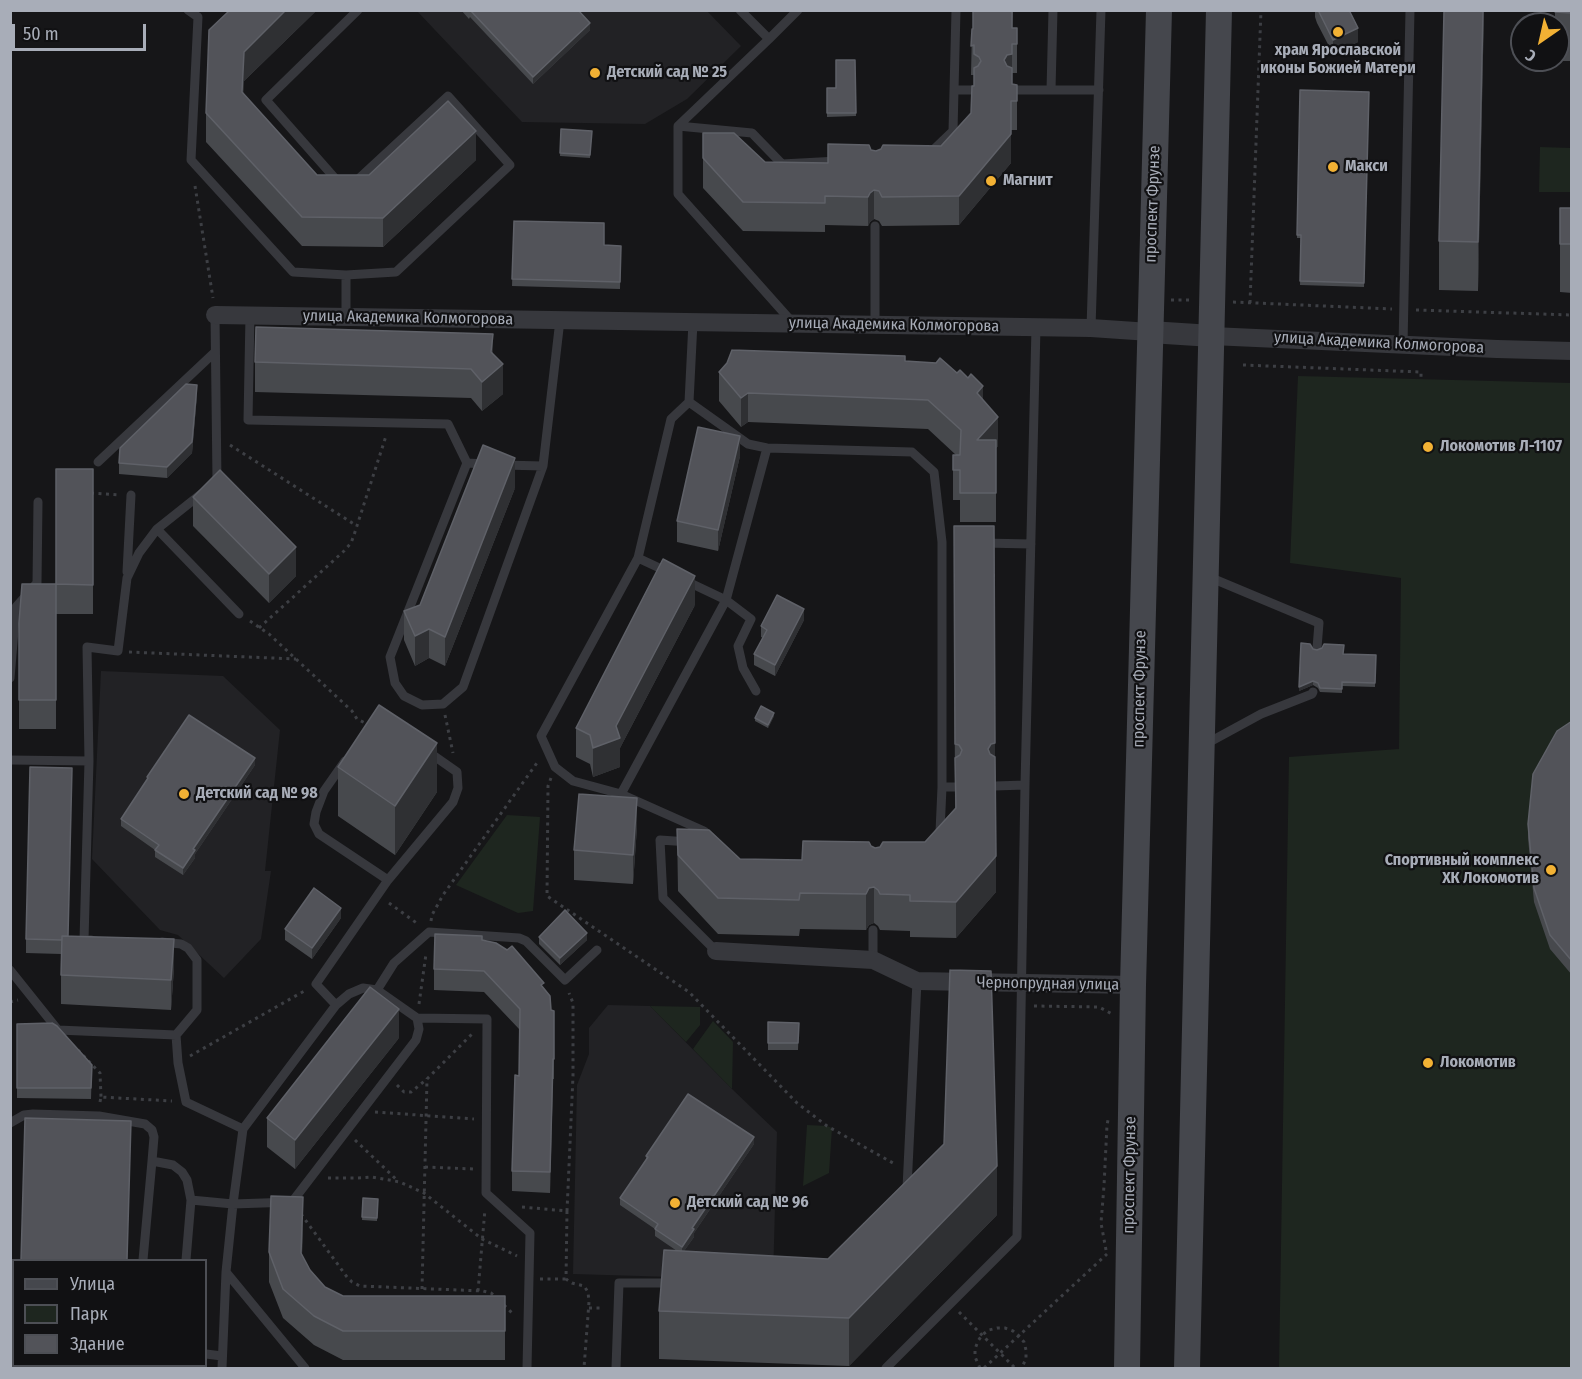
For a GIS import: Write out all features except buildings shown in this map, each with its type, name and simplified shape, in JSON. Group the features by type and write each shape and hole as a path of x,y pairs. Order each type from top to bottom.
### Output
{"main road":[{"name":"проспект Фрунзе","path":"1127,1368 1133,985 1159,10"},
{"path":"1187,1368 1219,10"}],"street":[{"name":"улица Академика Колмогорова","path":"215,315 1090,328 1212,336 1572,351"},
{"name":"Чернопрудная улица","path":"716,951 873,960 917,981 1133,985"}],"lane":[{"path":"188,10 198,17 191,160 293,272 346,275 396,272 510,165 448,96 346,191 266,100 358,10"},
{"path":"740,10 769,39"},
{"path":"793,324 678,194 678,126 798,10"},
{"path":"918,156 928,156 953,131 956,10"},
{"path":"1051,90 1053,10"},
{"path":"1090,328 1101,10"},
{"path":"1403,345 1410,10"},
{"path":"954,90 974,90"},
{"path":"1011,90 1100,90"},
{"path":"678,126 752,133 782,164 846,160"},
{"path":"875,226 875,325"},
{"path":"346,275 346,317"},
{"path":"127,578 139,553 157,529 217,482 215,315"},
{"path":"250,315 248,420 448,424 467,463 390,657 394,683 404,696 422,705 443,704 463,687 543,466 560,320"},
{"path":"693,322 689,402 671,419 638,558 541,736 555,767 573,781 621,794 704,831 718,844 706,843"},
{"path":"886,1368 1017,1237 1036,327"},
{"path":"98,462 215,352"},
{"path":"689,402 748,444 767,448 912,452 934,472 942,542 942,787 940,832 932,838"},
{"path":"621,794 726,600 767,448"},
{"path":"467,463 543,466"},
{"path":"96,940 84,940 89,761 87,646 118,651 127,578 131,495"},
{"path":"10,678 16,607 37,582 38,502"},
{"path":"157,529 239,614"},
{"path":"942,542 953,543"},
{"path":"975,543 1031,544"},
{"path":"638,558 726,600 751,619 738,646 743,668 756,691"},
{"path":"1206,576 1319,623 1317,648"},
{"path":"1202,746 1261,714 1313,692"},
{"path":"336,1005 316,984 388,880 453,802 458,788 457,772 415,743"},
{"path":"351,754 324,791 314,824 319,834 388,880"},
{"path":"10,760 89,761"},
{"path":"995,786 1025,785"},
{"path":"942,787 955,787"},
{"path":"695,843 660,840 663,898 716,951"},
{"path":"873,930 873,960"},
{"path":"377,990 394,963 429,932 519,938 526,941 565,980 597,950"},
{"path":"151,942 181,944 188,948 197,960 196,1010 176,1035 178,1063 186,1102 243,1129"},
{"path":"10,970 58,1030 176,1035"},
{"path":"899,1196 908,1188 917,981"},
{"path":"222,1368 226,1272 232,1204 243,1129 336,1005 349,994 363,988 377,990 417,1018 487,1018 486,1193 530,1233 527,1368"},
{"path":"191,1200 232,1204 292,1202 416,1040 419,1029 417,1018"},
{"path":"10,1123 24,1115 33,1114 99,1116 145,1124 152,1130 154,1137 143,1259"},
{"path":"152,1161 173,1165 182,1172 187,1180 191,1200 186,1259"},
{"path":"226,1272 305,1368"},
{"path":"616,1368 619,1283 679,1283"},
{"path":"207,1354 222,1356"}],"path":[{"path":"1250,303 1261,10"},
{"path":"191,156 215,315"},
{"path":"1151,299 1213,301"},
{"path":"1243,365 1421,372 1421,379"},
{"path":"259,628 351,543 391,423"},
{"path":"216,437 357,526"},
{"path":"90,493 131,495"},
{"path":"239,614 269,634 352,711 357,719 370,725"},
{"path":"118,651 296,659"},
{"path":"443,704 457,772"},
{"path":"417,1018 432,915 443,895 547,749"},
{"path":"555,767 548,786 547,896 689,992 797,1103 827,1126 893,1164 909,1162"},
{"path":"378,895 429,932"},
{"path":"565,980 573,1002 566,1279"},
{"path":"178,1063 316,984"},
{"path":"1021,1006 1099,1007 1112,1013 1115,1020"},
{"path":"388,1077 404,1092 411,1092 427,1079 487,1018"},
{"path":"58,1030 100,1073 99,1116"},
{"path":"422,1288 427,1079"},
{"path":"100,1097 186,1102"},
{"path":"362,1111 487,1120"},
{"path":"1108,1264 1101,1223 1107,1125 1110,1114"},
{"path":"346,1131 400,1182"},
{"path":"425,1167 486,1170"},
{"path":"311,1178 372,1177 400,1182 424,1193 482,1239 529,1262"},
{"path":"478,1291 486,1193"},
{"path":"292,1202 352,1282 360,1286 491,1293 528,1329"},
{"path":"499,1205 567,1211"},
{"path":"1022,1368 1026,1350 1024,1342 1019,1336 1013,1331 997,1328 982,1335 975,1349 975,1357 982,1368 1019,1336 1107,1254"},
{"path":"530,1280 566,1279 584,1286 588,1292 590,1302 584,1368"},
{"path":"951,1303 1015,1368"}],"shaded area":[{"name":"Детский сад № 25","path":"417,11 707,11 741,46 687,99 645,124 522,122"},
{"name":"Детский сад № 98","path":"101,671 223,676 280,730 265,871 271,871 261,939 224,978 178,935 160,930 92,859"},
{"name":"Детский сад № 96","path":"608,1005 650,1006 777,1132 773,1280 573,1274 577,1085 589,1054 589,1028"}],"green space":[{"path":"1540,147 1571,148 1571,192 1539,192"},
{"name":"Локомотив","path":"1298,376 1571,383 1571,1368 1279,1368 1289,757 1399,749 1401,578 1290,563"},
{"path":"507,815 540,817 533,911 518,913 456,885"},
{"path":"650,1006 700,1007 700,1025 686,1042"},
{"path":"713,1021 733,1042 732,1089 693,1049"},
{"path":"807,1125 832,1128 829,1173 803,1186"}],"place":[{"name":"храм Ярославской иконы Божией Матери","path":"1338,32"},
{"name":"Детский сад № 25","path":"595,73"},
{"name":"Макси","path":"1333,167"},
{"name":"Магнит","path":"991,181"},
{"name":"Локомотив Л-1107","path":"1428,447"},
{"name":"Детский сад № 98","path":"184,794"},
{"name":"Спортивный комплекс ХК Локомотив","path":"1551,870"},
{"name":"Локомотив","path":"1428,1063"},
{"name":"Детский сад № 96","path":"675,1203"}]}
